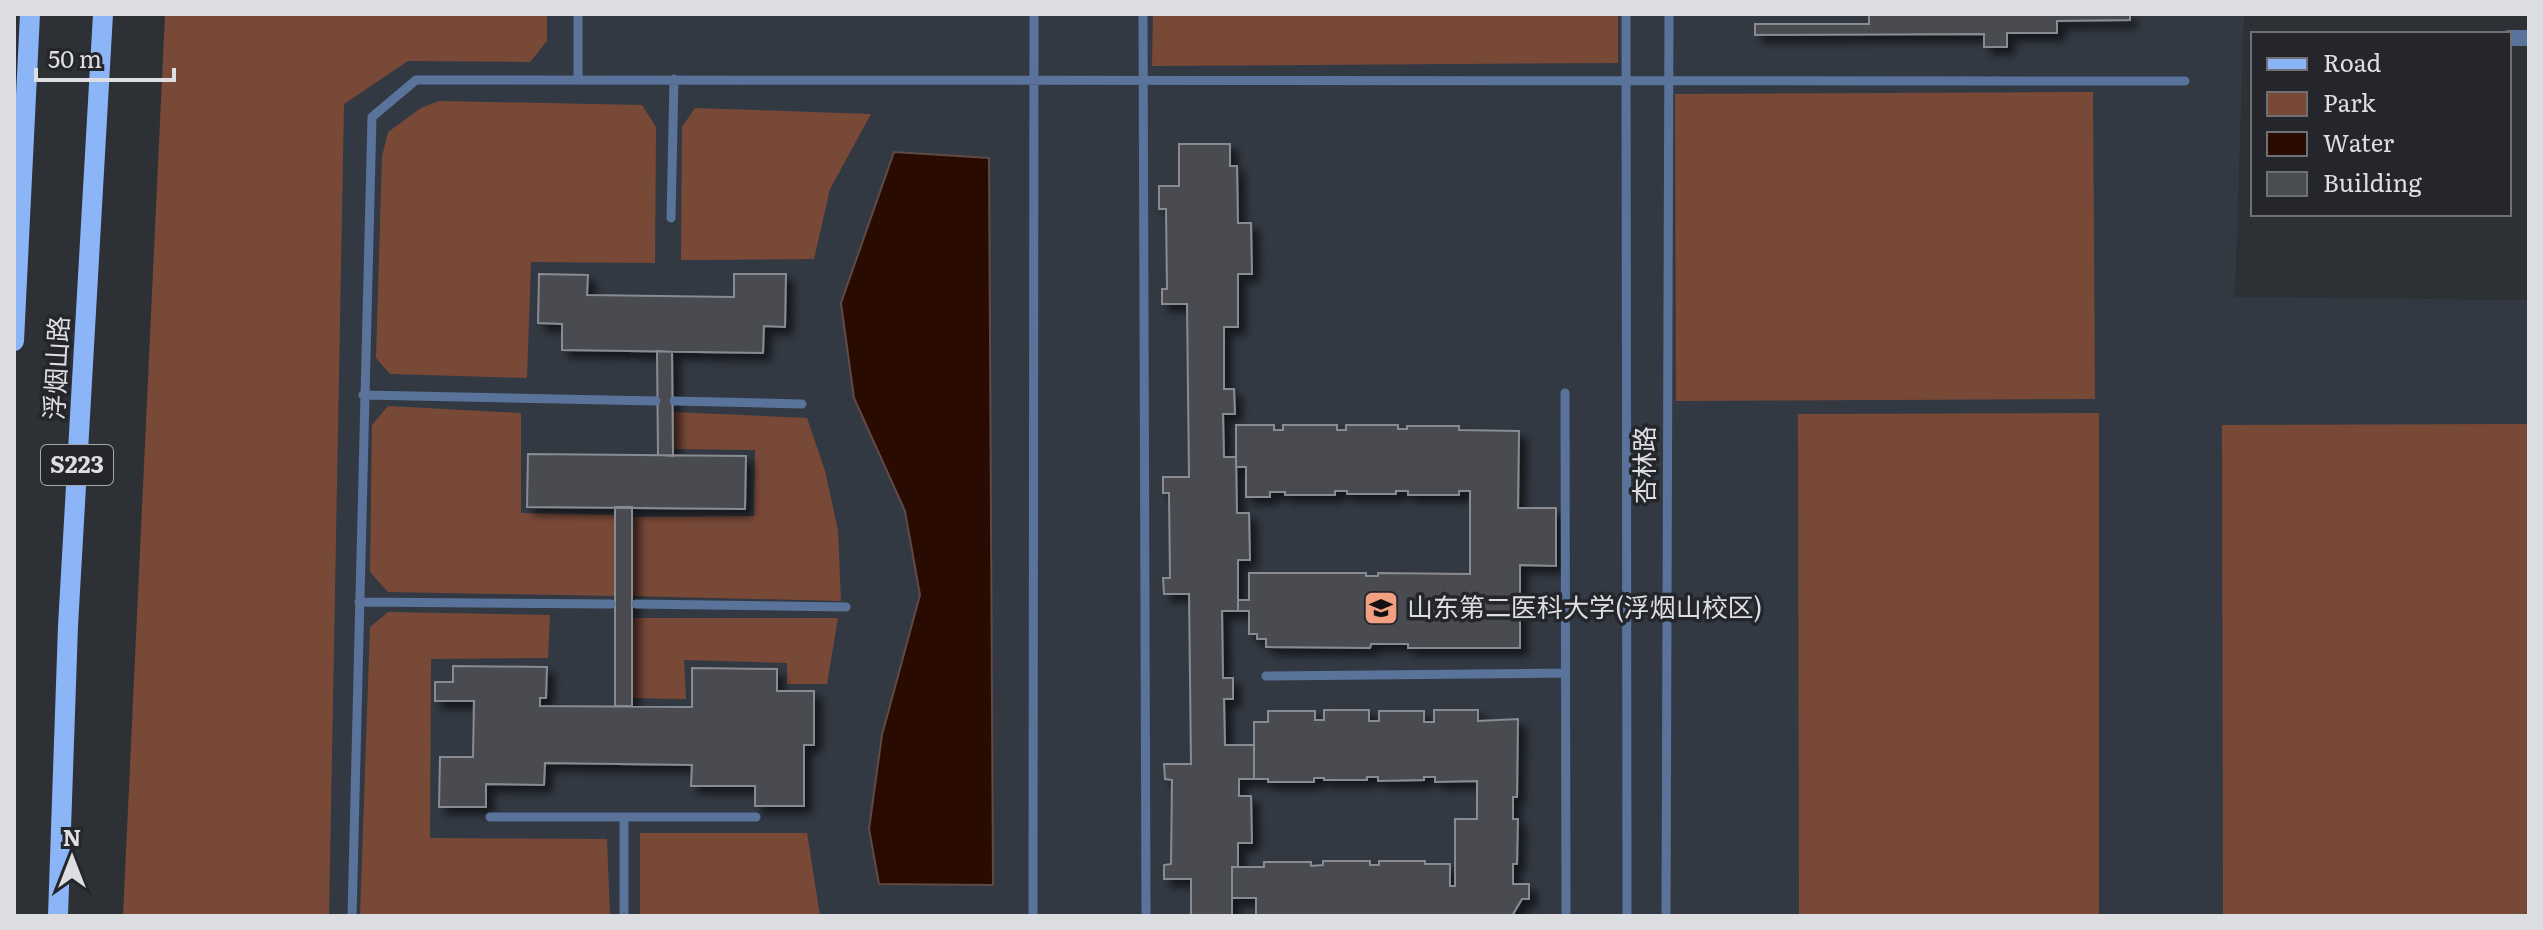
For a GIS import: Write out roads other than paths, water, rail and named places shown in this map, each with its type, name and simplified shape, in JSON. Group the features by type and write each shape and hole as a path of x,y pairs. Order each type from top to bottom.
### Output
{"main road":[{"name":"浮烟山路","path":"14,341 30,14"},
{"name":"浮烟山路","path":"58,916 68,626 103,14"}],"lane":[{"path":"578,14 578,78"},
{"path":"1033,916 1034,14"},
{"path":"1143,14 1146,916"},
{"name":"杏林路","path":"1626,14 1627,916"},
{"name":"杏林路","path":"1666,916 1669,14"},
{"path":"671,218 674,79"},
{"path":"352,916 372,117 416,80 2185,81"},
{"path":"1565,393 1566,916"},
{"path":"363,395 656,401"},
{"path":"674,401 802,404"},
{"path":"359,602 611,604"},
{"path":"636,604 846,607"},
{"path":"1266,676 1565,673"},
{"path":"490,817 756,817"},
{"path":"624,817 624,916"}],"water":[{"path":"894,152 989,158 993,885 879,884 869,829 882,735 920,595 905,511 854,398 841,303"}],"place":[{"name":"山东第二医科大学(浮烟山校区)","path":"1381,608"}]}
